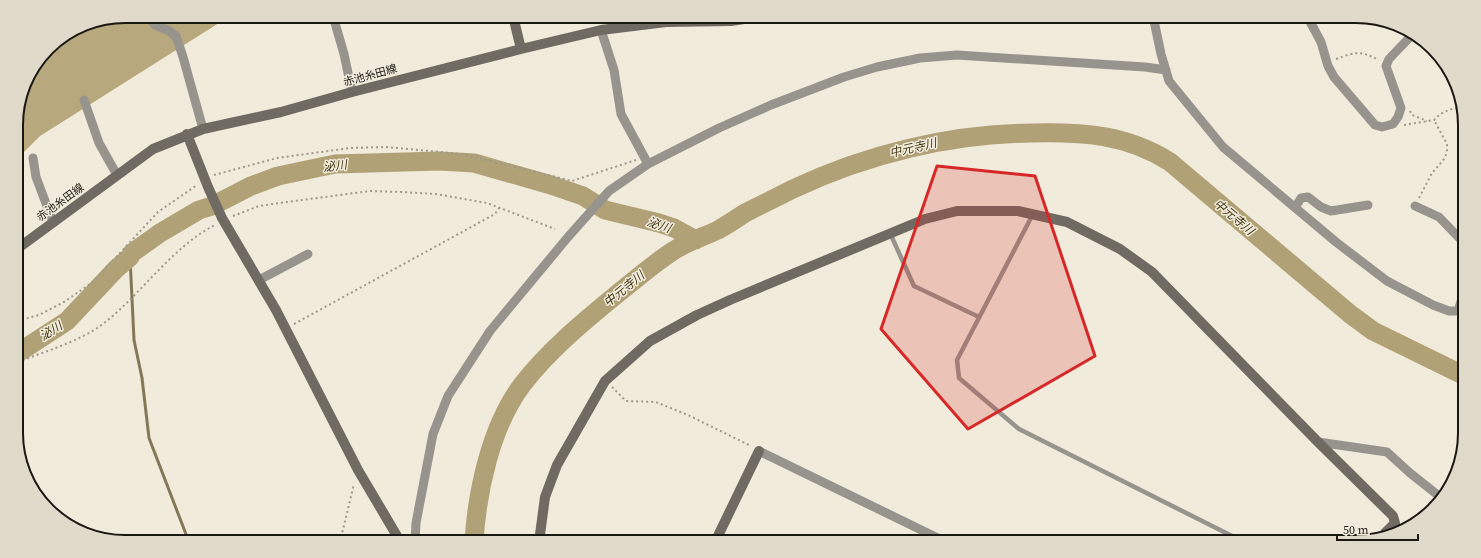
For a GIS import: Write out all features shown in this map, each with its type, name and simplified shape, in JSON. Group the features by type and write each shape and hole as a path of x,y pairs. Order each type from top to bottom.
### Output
{"street":[{"path":"153,23 176,36 184,57 203,129"},
{"path":"335,23 344,54 352,92"},
{"path":"515,23 521,48"},
{"name":"赤池糸田線","path":"23,243 153,149 187,134 203,129 282,112 352,92 521,48 601,30 642,23"},
{"path":"1154,23 1161,54 1169,81 1223,147 1336,242 1387,281 1433,305 1449,311 1458,311"},
{"path":"1311,23 1321,42 1327,63 1334,76 1374,124 1382,127 1393,124 1398,117 1401,108 1386,66 1389,59 1409,38"},
{"path":"601,30 614,70 621,114 646,160"},
{"path":"415,535 416,523 433,434 448,396 490,332 568,237 609,191 646,160 771,105 844,77 878,67 920,58 957,55 1145,67 1166,70"},
{"path":"84,100 99,143 117,175"},
{"path":"187,134 206,183 223,219 286,328 358,470 396,535"},
{"path":"33,158 36,177 52,222"},
{"path":"1295,208 1301,198 1308,196 1321,207 1331,211 1368,205"},
{"path":"1415,206 1439,217 1458,238"},
{"path":"539,535 545,497 557,465 605,381 650,342 697,315 730,300 925,219 957,211 1018,211 1067,222 1120,249 1152,272 1318,442 1393,516 1395,523 1388,530"},
{"path":"259,280 308,254"},
{"path":"1318,442 1387,452 1437,494"},
{"path":"718,535 760,451 932,535"}],"lane":[{"path":"1033,214 957,360 960,378 1019,429 1230,535"},
{"path":"890,233 914,286 979,317"}],"path":[{"path":"1327,63 1359,52 1387,64"},
{"path":"1396,120 1403,125 1434,120 1438,115 1449,109 1456,108"},
{"path":"1415,206 1432,173 1444,158 1448,150 1447,144 1434,120"},
{"path":"23,319 39,315 64,302 93,282 158,212 206,183 277,158 350,148 386,147 462,154 572,181 646,160"},
{"path":"23,360 61,346 93,330 108,320 181,248 204,230 223,219 259,206 370,191 436,194 487,203 555,229"},
{"path":"286,328 495,214 499,208"},
{"path":"605,381 626,401 656,402 688,415 760,451"},
{"path":"342,535 358,470"}],"highlighted area":[{"path":"937,166 1035,176 1095,356 968,429 881,329"}],"shaded area":[{"path":"119,23 219,23 40,136 23,153 23,119 26,99 37,74 48,58 69,40 99,26"}],"waterway":[{"name":"中元寺川","path":"475,535 482,481 494,439 511,401 532,372 566,337 644,272 658,261 689,242 718,230 745,213 821,177 880,156 910,148 970,137 1032,133 1086,134 1120,140 1154,153 1170,162 1350,314 1373,331 1458,373"},
{"name":"泌川","path":"23,350 67,321 116,269 130,257 132,253 160,233 199,210 212,206 251,186 278,176 335,164 439,161 474,163 551,185 583,196 605,210 659,223 674,228 696,240"},
{"path":"130,257 134,340 142,378 149,438 186,535"}]}
